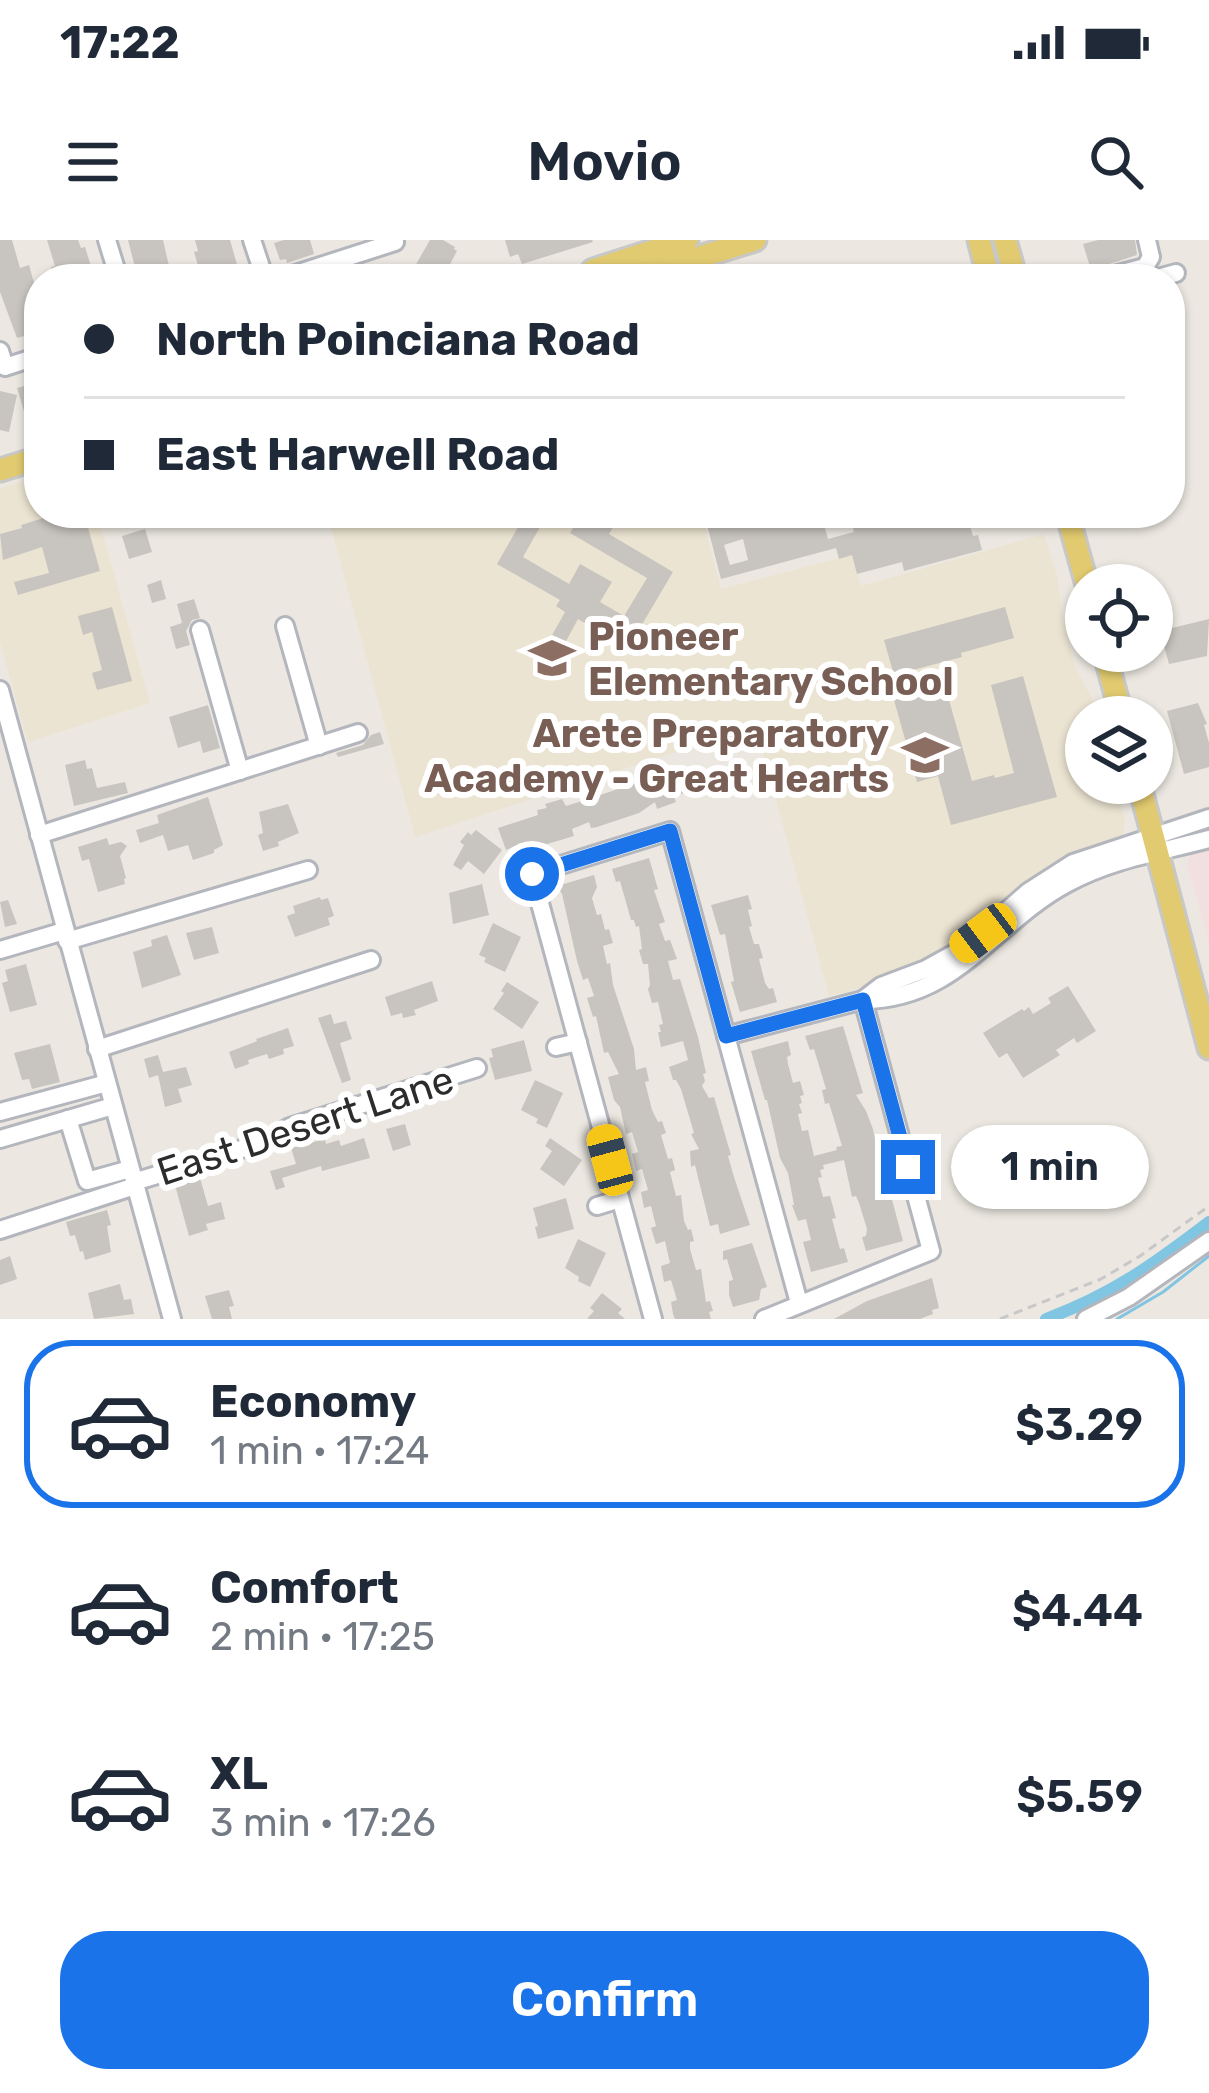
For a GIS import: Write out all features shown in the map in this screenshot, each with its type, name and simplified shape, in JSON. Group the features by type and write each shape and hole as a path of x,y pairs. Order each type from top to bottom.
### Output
{"main road":[{"path":"653,264 686,240"},
{"path":"626,264 755,240"},
{"path":"1071,528 1081,564"},
{"path":"1145,804 1209,1048"}],"street":[{"path":"325,264 395,241"},
{"path":"284,626 319,746"},
{"path":"200,630 240,771"},
{"name":"East Desert Lane","path":"0,690 8,748 40,835 172,1319"},
{"path":"40,835 358,733"},
{"path":"726,1036 863,1000 881,986 964,948 1048,886 1091,872 1209,818"},
{"path":"653,1319 532,874 670,831 799,1303"},
{"path":"1155,844 1209,839"},
{"path":"0,950 308,870"},
{"path":"97,1049 371,960"},
{"path":"764,1319 931,1251 863,1000"},
{"path":"556,1048 578,1042"},
{"name":"East Desert Lane","path":"133,1179 261,1143 290,1127 477,1068"},
{"path":"0,1112 106,1083"},
{"path":"0,1139 113,1106"},
{"path":"68,1119 86,1181 133,1179"},
{"path":"0,1230 133,1179"},
{"path":"597,1206 620,1199"},
{"path":"1086,1319 1129,1297 1209,1241"}],"path":[{"path":"1000,1319 1101,1280 1209,1206"}],"shaded area":[{"path":"24,481 24,528 101,528 150,703 28,742 0,643 0,488"},
{"path":"331,528 705,528 721,589 852,555 861,586 1044,534 1065,625 1065,672 1078,672 1090,696 1065,696 1065,804 1120,804 1123,834 1079,853 938,957 829,996 756,726 415,837"},
{"path":"1209,846 1209,942 1187,864 1191,853"}],"building":[{"path":"0,240 12,240 20,268 24,267 24,336 17,338 0,292"},
{"path":"47,240 78,240 90,264 54,264"},
{"path":"128,240 163,240 169,264 134,264"},
{"path":"195,240 230,240 237,264 198,264 194,252 198,251"},
{"path":"310,240 314,254 287,263 280,260 274,243"},
{"path":"430,240 443,240 457,251 450,264 416,264"},
{"path":"505,240 593,242 522,264 518,254 510,257"},
{"path":"1135,240 1137,255 1109,264 1089,264 1083,244"},
{"path":"0,391 17,395 9,432 0,430"},
{"path":"21,525 88,528 100,571 18,595 14,582 49,573 42,547 3,560 0,534"},
{"path":"517,528 539,528 523,557 569,584 580,564 612,582 600,602 624,616 647,578 570,533 573,528 612,528 609,534 673,572 631,643 591,619 588,625 578,619 564,645 551,637 565,612 556,606 560,600 497,564"},
{"path":"708,528 825,528 828,539 854,532 853,528 971,528 982,550 904,571 902,562 857,574 852,555 839,559 836,548 721,579","holes":["743,539 748,560 730,565 724,545"]},
{"path":"145,529 152,552 129,559 122,536"},
{"path":"161,580 166,599 152,603 147,585"},
{"path":"194,599 200,618 192,620 186,631 190,645 176,649 170,627 182,623 177,604"},
{"path":"112,607 132,681 97,690 92,673 102,670 92,632 83,635 78,616"},
{"path":"1005,607 1014,638 894,675 884,640"},
{"path":"1209,619 1207,656 1173,663 1173,628"},
{"path":"1023,676 1057,797 951,825 938,776 917,782 894,700 945,686 972,781 995,778 1014,773 991,685"},
{"path":"1198,703 1207,724 1209,767 1184,774 1173,733 1173,709"},
{"path":"208,705 220,748 203,753 200,741 178,748 169,717"},
{"path":"380,732 384,744 338,757 336,753 363,745"},
{"path":"85,760 97,788 125,782 128,793 74,806 65,765"},
{"path":"677,772 684,793 674,797 676,802 657,809 655,802 639,813 597,827 591,828 589,822 572,829 574,836 517,852 515,846 506,850 498,828 538,815 537,810 547,808 545,804 562,799 566,806 595,792 597,796 651,782 650,775"},
{"path":"208,797 223,845 214,853 193,860 188,845 168,851 163,835 140,843 136,830 159,823 157,815"},
{"path":"288,804 299,833 263,851 259,812"},
{"path":"476,830 502,850 484,874 468,861 461,870 453,865 464,845 460,842"},
{"path":"107,838 109,845 121,842 127,846 120,856 125,884 98,892 89,859 82,861 78,847"},
{"path":"649,858 665,922 659,924 677,959 668,961 673,980 680,979 698,1037 706,1073 702,1086 709,1098 714,1097 750,1225 720,1234 718,1224 710,1226 695,1165 691,1167 690,1151 699,1149 681,1089 669,1067 688,1060 683,1041 661,1047 658,1032 663,1024 658,1002 652,1003 648,989 639,926 631,920 612,869"},
{"path":"594,875 597,887 592,898 613,943 603,946 607,964 634,1049 636,1070 646,1067 652,1110 666,1133 661,1135 668,1159 672,1158 675,1170 670,1172 676,1196 681,1195 684,1221 691,1229 690,1249 696,1270 701,1269 711,1319 675,1319 673,1314 671,1302 677,1300 671,1280 664,1282 661,1266 670,1263 665,1241 656,1244 651,1206 644,1208 641,1192 648,1190 632,1154 638,1152 632,1132 626,1134 608,1077 619,1074 608,1052 604,1053 587,998 594,996 588,978 583,980 557,886"},
{"path":"482,884 489,915 453,924 449,893"},
{"path":"748,895 749,927 763,958 759,959 765,983 773,988 777,1002 740,1012 725,934 720,935 711,905"},
{"path":"328,898 334,916 328,918 330,925 295,937 287,916 295,913 293,906"},
{"path":"8,900 17,924 5,927 0,902"},
{"path":"493,923 521,937 505,972 479,955"},
{"path":"212,927 219,953 194,960 186,933"},
{"path":"167,935 181,975 142,988 133,952"},
{"path":"26,964 37,1005 10,1012 2,983 8,981 5,970"},
{"path":"432,981 438,1001 414,1010 416,1015 391,1016 385,997"},
{"path":"507,982 539,1002 522,1029 493,1009"},
{"path":"1068,986 1096,1031 1077,1043 1074,1038 1056,1050 1060,1055 1023,1078 1007,1053 999,1058 983,1033 1022,1009 1029,1007 1033,1014"},
{"path":"331,1014 334,1024 346,1021 352,1039 340,1043 351,1080 342,1083 318,1018"},
{"path":"843,1026 863,1093 856,1095 873,1129 903,1241 866,1251 862,1237 867,1229 856,1196 852,1197 844,1160 823,1165 818,1178 823,1197 830,1196 840,1249 844,1248 848,1262 811,1272 803,1242 811,1240 806,1219 798,1221 792,1205 788,1173 751,1051 788,1041 793,1083 800,1081 804,1095 798,1114 802,1131 808,1130 814,1156 837,1150 842,1146 829,1103 825,1104 822,1090 826,1089 805,1036"},
{"path":"288,1028 294,1046 283,1049 284,1054 269,1059 267,1054 235,1069 229,1052"},
{"path":"524,1040 532,1071 495,1080 491,1049"},
{"path":"50,1044 60,1082 32,1089 29,1079 22,1080 14,1053"},
{"path":"158,1055 163,1072 186,1067 192,1085 178,1089 182,1102 165,1107 158,1075 149,1078 144,1059"},
{"path":"535,1080 563,1093 547,1128 521,1110"},
{"path":"405,1124 411,1145 393,1151 386,1129"},
{"path":"1113,1128 1116,1181 1030,1191 1021,1142 1035,1141 1034,1130"},
{"path":"364,1138 370,1158 282,1178 285,1187 276,1190 270,1171 296,1164 291,1148 325,1139 326,1144 339,1140 341,1146"},
{"path":"550,1138 582,1160 564,1186 540,1169 552,1151 545,1146"},
{"path":"200,1178 208,1206 221,1202 225,1219 189,1236 175,1185"},
{"path":"566,1198 574,1229 538,1239 533,1208"},
{"path":"107,1210 111,1252 85,1260 66,1222"},
{"path":"578,1239 606,1253 590,1287 565,1268"},
{"path":"752,1243 767,1287 761,1289 759,1300 733,1307 729,1281 733,1280 723,1251"},
{"path":"10,1256 17,1279 0,1285 0,1260"},
{"path":"932,1278 939,1308 933,1314 920,1319 834,1319 867,1301"},
{"path":"120,1284 124,1300 131,1299 134,1314 94,1319 88,1293"},
{"path":"229,1290 232,1319 212,1319 205,1296"},
{"path":"602,1293 622,1309 618,1313 625,1319 587,1319"}],"waterway":[{"path":"1046,1319 1132,1277 1209,1222"},
{"path":"1117,1319 1163,1292 1209,1256"}],"place":[{"name":"Pioneer Elementary School","path":"552,658"},
{"name":"Arete Preparatory Academy - Great Hearts","path":"925,755"}],"route":[{"path":"532,874 670,831 726,1036 863,1000 908,1167"}]}
